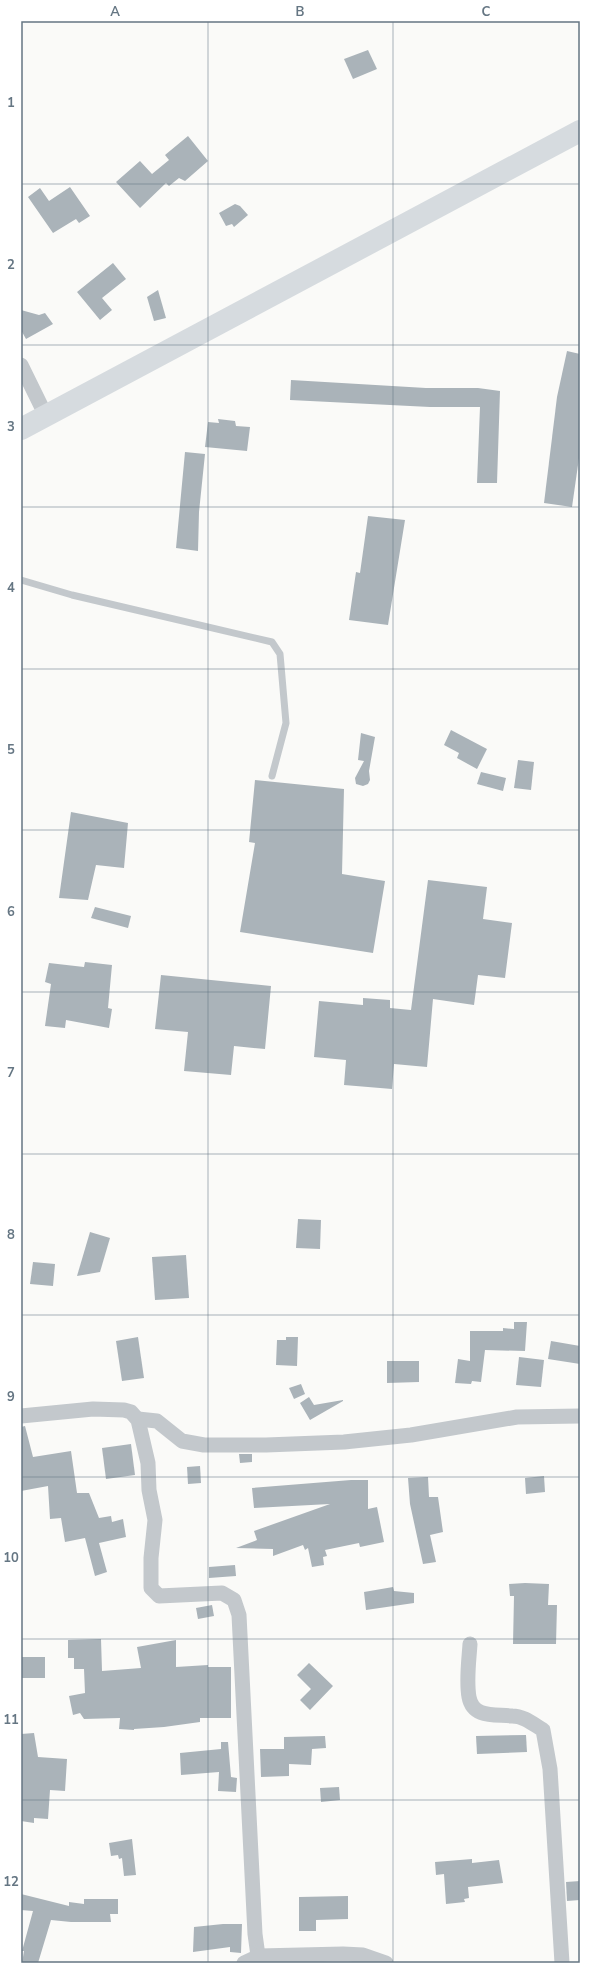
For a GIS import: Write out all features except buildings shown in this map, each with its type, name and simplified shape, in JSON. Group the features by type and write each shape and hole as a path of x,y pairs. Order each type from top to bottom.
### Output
{"highway":[{"path":"21,429 580,131"}],"street":[{"path":"21,364 46,416"},
{"path":"21,1416 93,1409 124,1410 131,1412 138,1419 148,1463 149,1490 155,1520 151,1558 151,1588 159,1596 222,1592 234,1600 239,1615 255,1934 259,1960"},
{"path":"138,1419 157,1421 182,1440 189,1442 204,1445 266,1445 344,1442 417,1434 517,1416 580,1416"},
{"path":"470,1644 469,1696 472,1705 478,1712 498,1716 513,1716 528,1720 543,1730 550,1769 562,1963"},
{"path":"244,1963 259,1960 343,1954 363,1955 386,1963"}],"lane":[{"path":"21,580 72,595 272,642 280,654 286,723 272,776"}]}
